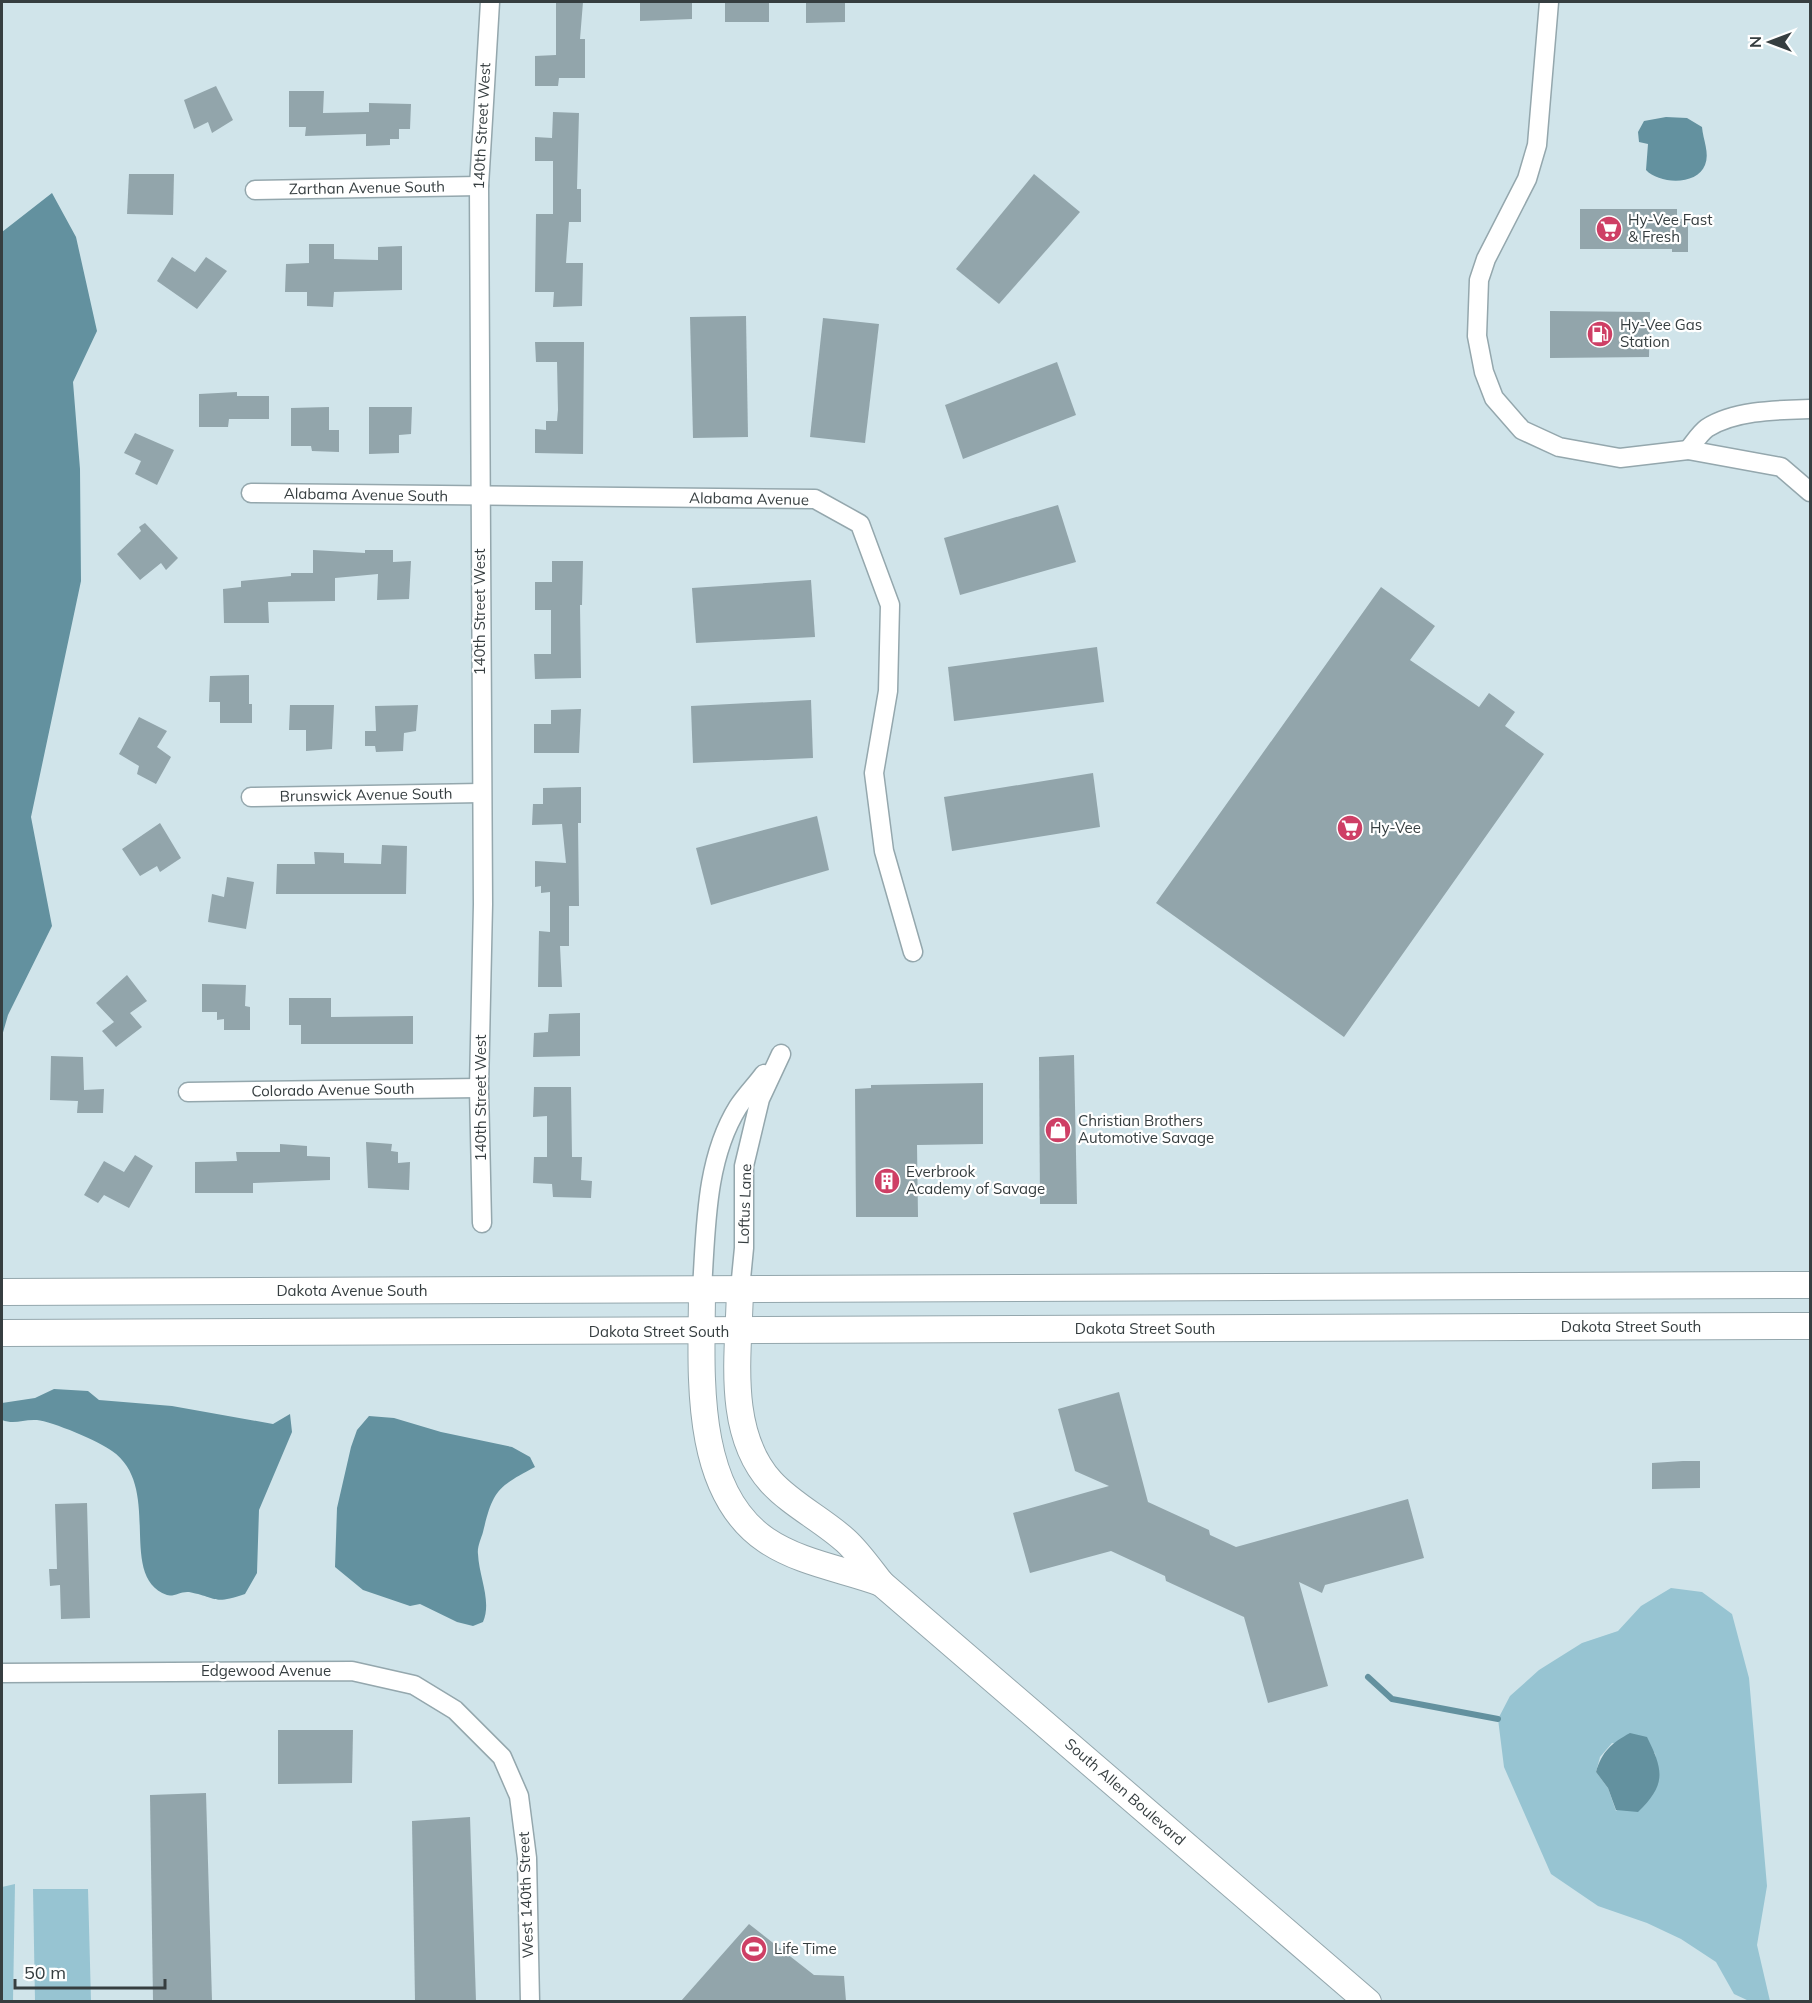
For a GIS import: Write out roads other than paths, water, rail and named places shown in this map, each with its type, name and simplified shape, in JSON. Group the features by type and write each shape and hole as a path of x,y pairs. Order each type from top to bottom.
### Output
{"main road":[{"path":"702,1289 1810,1285"},
{"name":"South Allen Boulevard","path":"702,1289 704,1411 708,1446 719,1477 745,1522 765,1540 800,1558 881,1583"},
{"name":"Dakota Avenue South","path":"2,1292 702,1289"},
{"name":"South Allen Boulevard","path":"740,1289 739,1399 742,1424 747,1444 771,1483 847,1542 881,1583 1368,2001"},
{"name":"Dakota Street South","path":"2,1334 1810,1326"}],"street":[{"name":"140th Street West","path":"482,1223 479,1088 482,1017 479,186 490,2"},
{"path":"1549,2 1542,107 1537,145 1527,179 1486,259 1479,280 1477,336 1484,372 1494,398 1522,430 1559,447 1620,458 1688,450 1781,467 1810,492"},
{"name":"Zarthan Avenue South","path":"255,190 479,186"},
{"path":"1688,450 1707,428 1743,415 1767,410 1810,409"},
{"name":"Alabama Avenue South","path":"251,493 481,497"},
{"name":"Alabama Avenue","path":"481,497 815,499 860,524 890,605 888,691 874,773 884,850 913,952"},
{"name":"Brunswick Avenue South","path":"251,797 481,793"},
{"name":"Loftus Lane","path":"740,1289 744,1248 744,1166 760,1099 782,1054"},
{"name":"Loftus Lane","path":"702,1289 712,1181 722,1142 738,1107 767,1070"},
{"name":"Colorado Avenue South","path":"188,1092 479,1088"},
{"name":"Edgewood Avenue","path":"2,1673 352,1671 414,1685 455,1710 502,1757"},
{"name":"West 140th Street","path":"502,1757 519,1796 527,1858 530,2001"}],"waterway":[{"path":"1368,1677 1392,1699 1498,1719"}],"place":[{"name":"Hy-Vee Fast & Fresh","path":"1609,229"},
{"name":"Hy-Vee Gas Station","path":"1600,334"},
{"name":"Hy-Vee","path":"1350,828"},
{"name":"Christian Brothers Automotive Savage","path":"1058,1130"},
{"name":"Everbrook Academy of Savage","path":"887,1181"},
{"name":"Life Time","path":"754,1949"}]}
